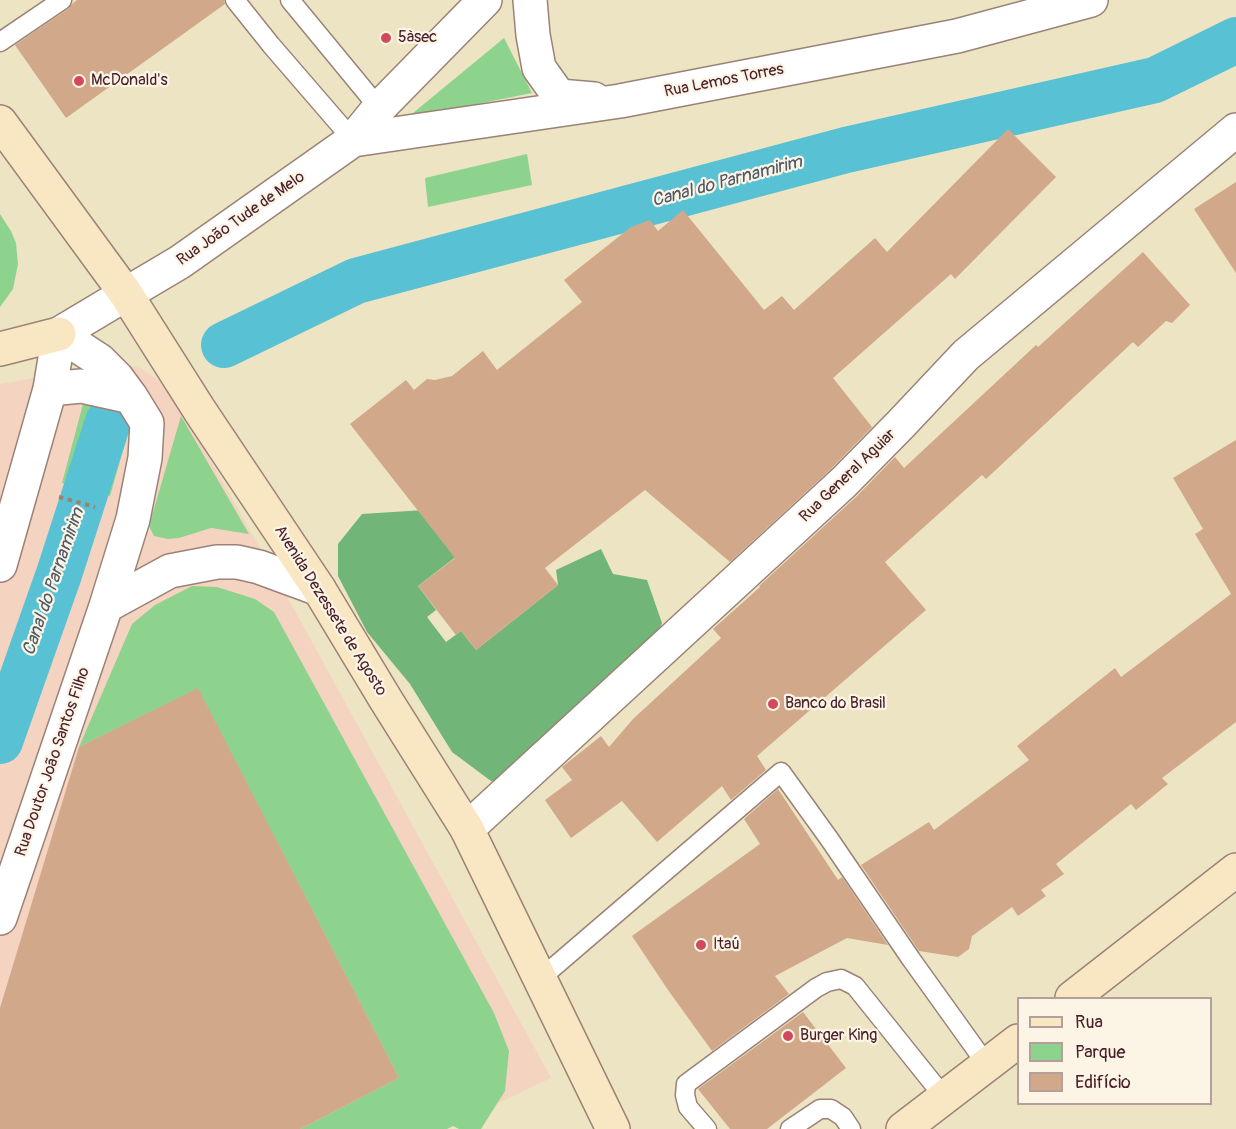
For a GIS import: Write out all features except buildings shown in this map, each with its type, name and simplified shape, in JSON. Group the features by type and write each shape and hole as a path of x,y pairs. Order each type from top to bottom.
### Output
{"main road":[{"name":"Avenida Dezessete de Agosto","path":"0,122 126,294 200,411 320,589 467,829 613,1129"},
{"path":"0,349 59,334"},
{"path":"1075,997 1236,870"},
{"path":"903,1129 1017,1042"}],"street":[{"path":"353,140 379,108 485,0"},
{"path":"530,0 539,68 559,96 620,101"},
{"name":"Rua Lemos Torres","path":"353,140 620,101 957,36 1091,0"},
{"name":"Rua General Aguiar","path":"467,829 844,482 966,354 1236,130"},
{"name":"Rua João Tude de Melo","path":"59,334 180,262 353,140"},
{"path":"0,565 50,389 59,334"},
{"name":"Rua Doutor João Santos Filho","path":"0,918 106,606 133,519 145,458 147,423 131,397 117,378 99,360 59,334"},
{"path":"50,389 81,386 131,397"},
{"path":"106,606 170,571 217,561 237,562 259,567 320,589"}],"lane":[{"path":"0,42 62,0"},
{"path":"235,0 353,140"},
{"path":"290,0 379,108"},
{"path":"541,978 781,772 987,1065"},
{"path":"707,1129 688,1107 685,1095 686,1084 827,982 842,980 855,986 944,1097"},
{"path":"790,1129 820,1109 831,1109 843,1117 851,1129"}],"path":[{"path":"52,495 95,507"}],"shaded area":[{"path":"114,364 140,368 170,392 180,406 551,1078 444,1129 0,1129 0,384"}],"green space":[{"path":"504,38 532,93 407,118"},
{"path":"527,154 532,185 428,207 425,178"},
{"path":"0,214 16,243 18,264 13,289 0,307"},
{"path":"101,400 128,416 126,440 110,496 62,483 83,404"},
{"path":"181,416 249,534 211,528 179,538 168,539 154,536 149,526"},
{"path":"424,510 484,535 418,586 436,610 427,617 446,642 461,631 476,650 558,585 556,570 601,549 613,574 647,580 662,623 652,648 506,783 491,781 452,752 410,684 367,632 338,576 338,544 362,514"},
{"path":"192,586 217,587 255,599 274,612 494,1013 509,1051 505,1091 481,1129 459,1129 453,1126 447,1129 300,1129 399,1078 198,689 79,747 132,624 155,605"}],"waterway":[{"name":"Canal do Parnamirim","path":"224,345 356,281 846,150 1155,80 1236,40"},
{"name":"Canal do Parnamirim","path":"0,741 59,574 108,422"}],"place":[{"name":"5àsec","path":"386,38"},
{"name":"McDonald's","path":"79,81"},
{"name":"Banco do Brasil","path":"773,704"},
{"name":"Itaú","path":"701,945"},
{"name":"Burger King","path":"788,1036"}]}
